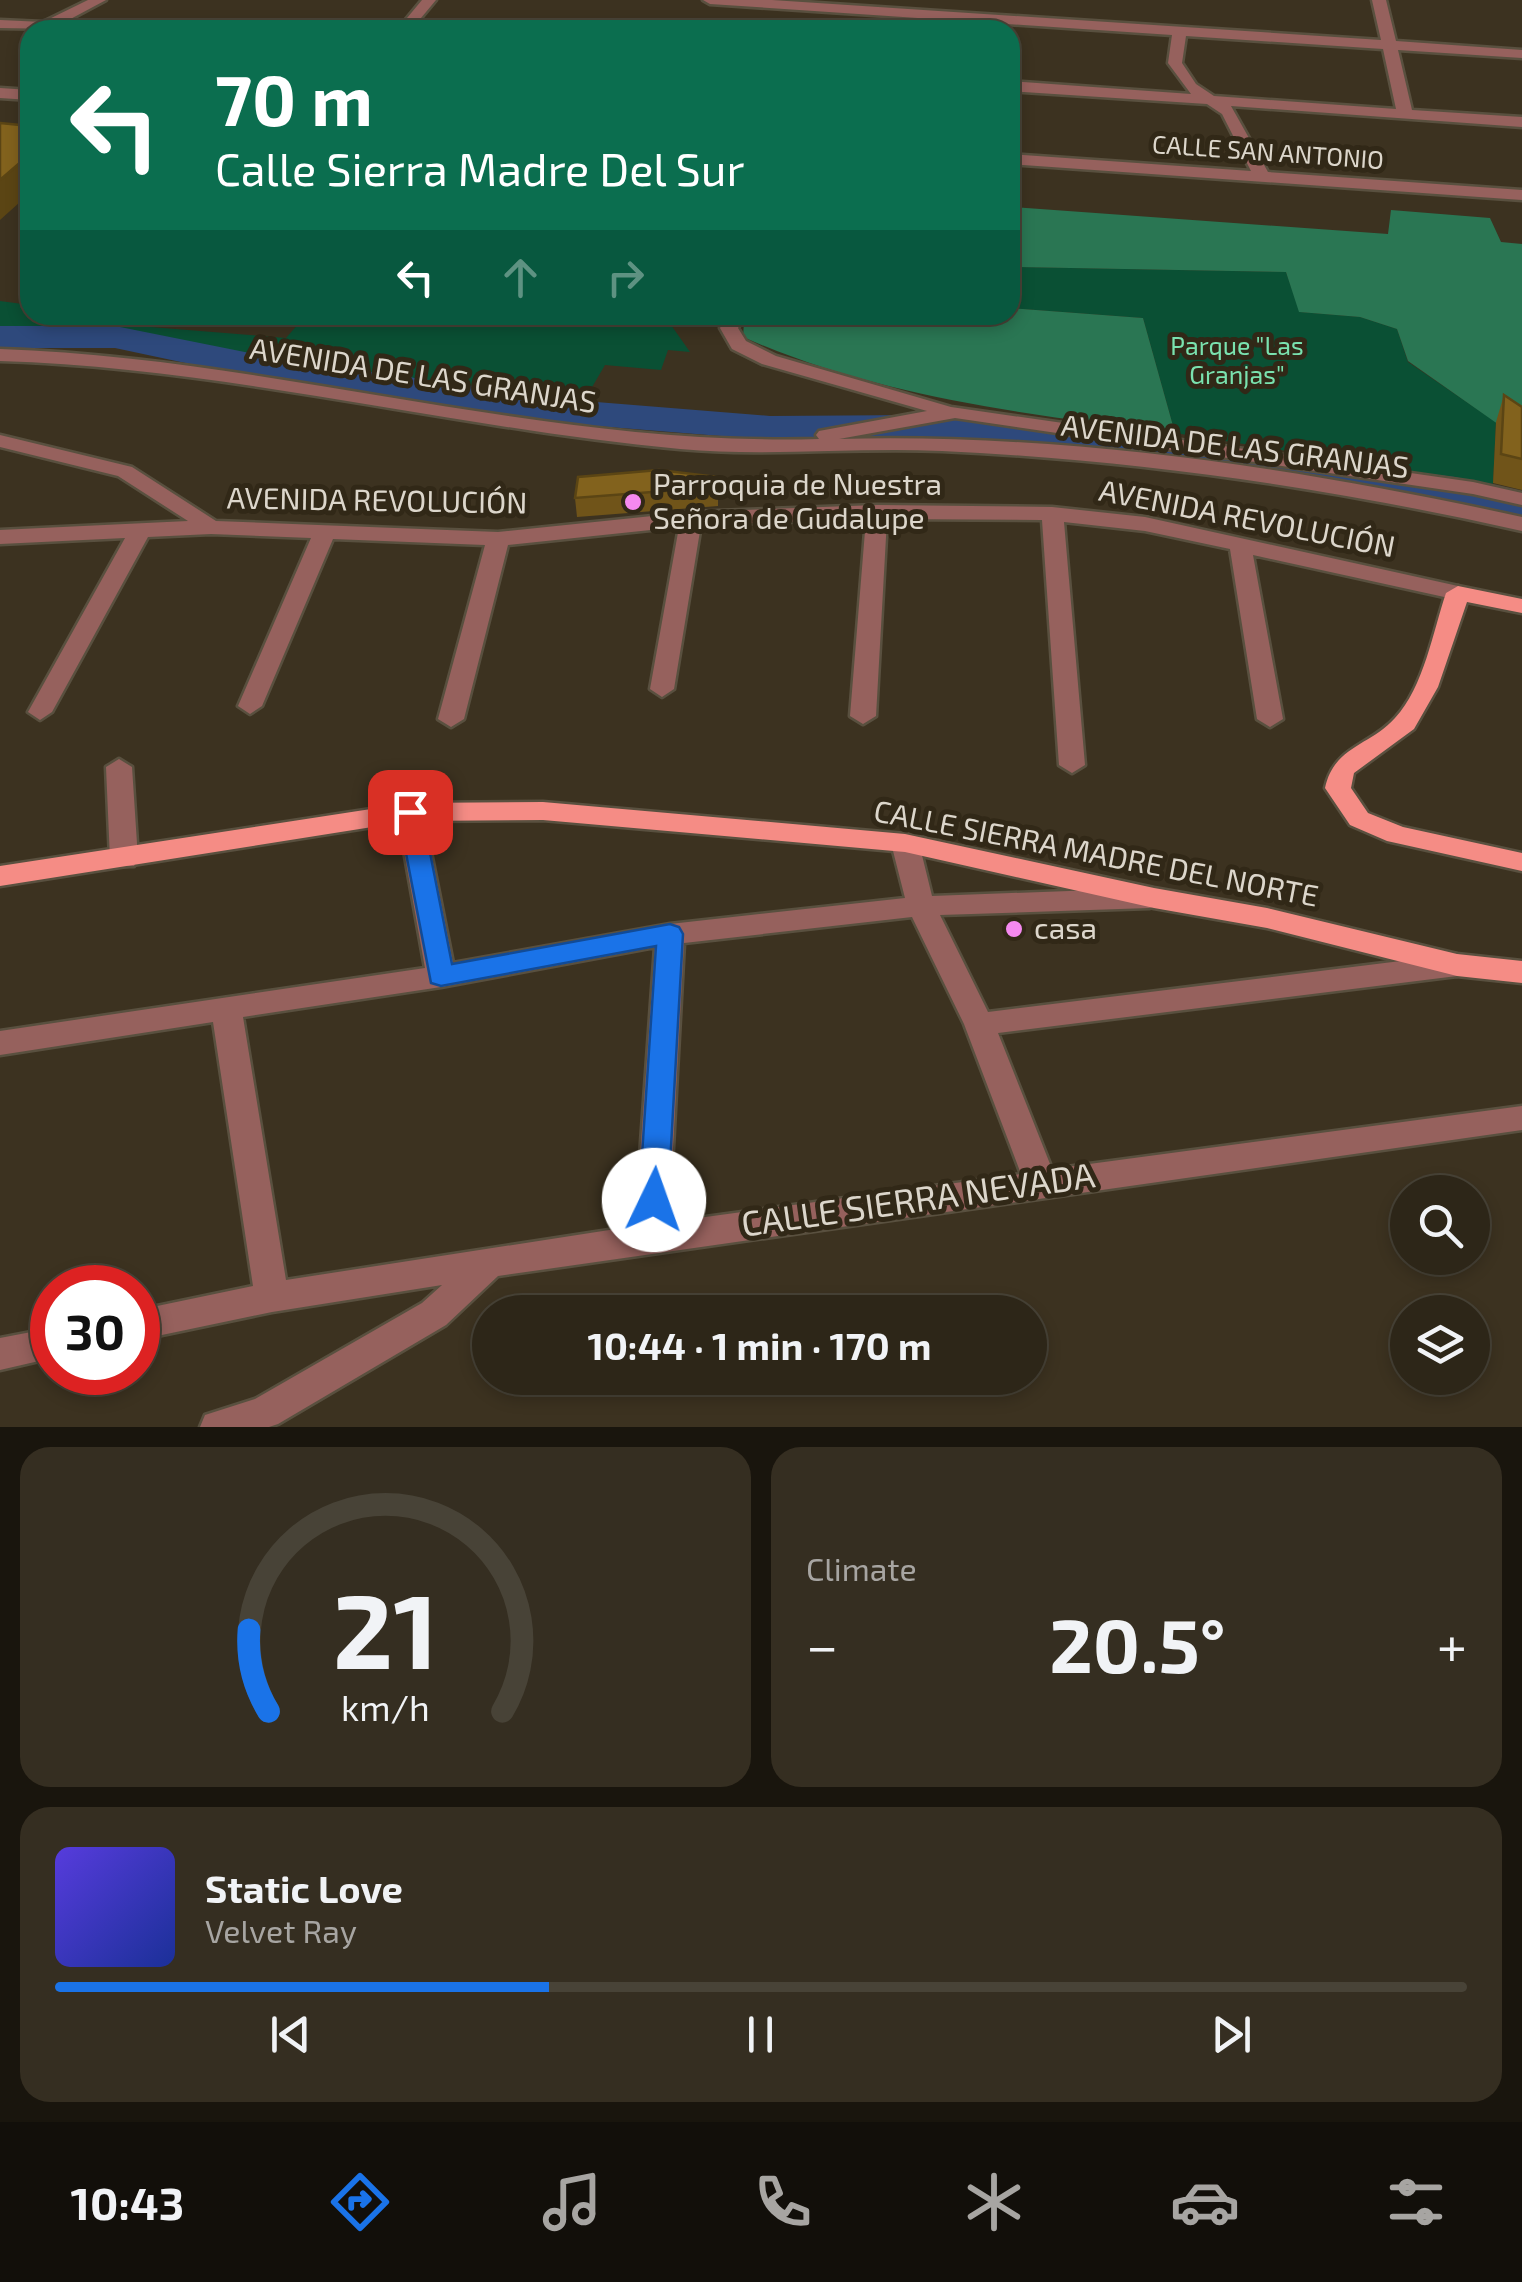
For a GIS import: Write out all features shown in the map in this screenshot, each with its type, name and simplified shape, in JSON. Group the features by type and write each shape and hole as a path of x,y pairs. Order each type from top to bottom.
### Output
{"main road":[{"name":"AVENIDA REVOLUCIÓN","path":"1458,594 1522,606"},
{"path":"1458,594 1426,687 1406,723 1342,769 1338,788 1359,820 1397,835 1522,862"},
{"name":"CALLE SIERRA MADRE DEL NORTE","path":"0,876 124,860 410,812 543,811 906,843 1154,898 1267,918 1457,966 1522,972"}],"street":[{"path":"58,20 99,0"},
{"path":"412,20 429,0"},
{"path":"710,0 1063,18 1180,31 1522,54"},
{"path":"1379,0 1406,114"},
{"path":"1180,31 1175,63 1190,87 1228,111 1262,176"},
{"path":"1020,87 1522,122"},
{"name":"CALLE SAN ANTONIO","path":"1020,160 1522,195"},
{"name":"AVENIDA DE LAS GRANJAS","path":"731,325 740,345 768,360 948,427 1137,460 1440,504 1522,524"},
{"name":"AVENIDA DE LAS GRANJAS","path":"0,354 139,362 479,419 684,443 777,448 948,427"},
{"name":"AVENIDA DE LAS GRANJAS","path":"777,448 878,425 1163,441 1522,498"},
{"path":"1137,460 1163,441"},
{"path":"0,442 125,471 211,527"},
{"path":"863,716 877,512"},
{"name":"AVENIDA REVOLUCIÓN","path":"0,537 211,527 498,539 692,519 877,512 1052,514 1144,524 1458,594"},
{"path":"1052,514 1072,765"},
{"path":"662,688 692,519"},
{"path":"40,712 140,530"},
{"path":"250,706 325,532"},
{"path":"451,719 498,539"},
{"path":"1240,543 1270,718"},
{"path":"118,767 124,860"},
{"path":"410,812 441,976"},
{"path":"906,843 921,906 979,1024 1041,1183"},
{"path":"0,1044 441,976 670,934 921,906 1154,898"},
{"path":"651,1238 670,934"},
{"path":"979,1024 1457,966"},
{"path":"226,1007 272,1297"},
{"name":"CALLE SIERRA NEVADA","path":"160,1320 272,1297 651,1238 1522,1118"},
{"path":"218,1427 265,1412 434,1314 489,1263"},
{"path":"0,1354 30,1348"}],"green space":[{"path":"1020,208 1388,234 1391,210 1490,218 1501,242 1522,244 1522,441 1408,361 1397,329 1360,317 1299,312 1286,272 1020,267"},
{"name":"Parque \"Las Granjas\"","path":"1020,267 1286,272 1300,312 1360,317 1397,329 1408,362 1496,422 1493,484 1175,433 1143,318 1020,309"},
{"path":"0,301 20,304 20,325 126,325 286,338 297,325 671,325 690,352 668,350 661,370 605,365 581,406 288,368 118,334 0,334"},
{"path":"1020,309 1143,318 1175,433 1009,410 901,389 795,358 743,337 744,325 1020,325"}],"building":[{"path":"0,123 20,125 20,163 0,180"},
{"path":"1504,395 1522,407 1522,459 1501,454"},
{"path":"659,470 718,477 717,487 575,498 578,477"}],"waterway":[{"path":"0,337 115,337 284,372 584,413 770,428 919,427 1115,443 1189,458 1455,490 1522,506"}],"place":[{"name":"Parroquia de Nuestra Señora de Gudalupe","path":"633,502"},
{"name":"casa","path":"1014,929"}],"route":[{"path":"410,812 441,976 670,934 654,1200"}]}
